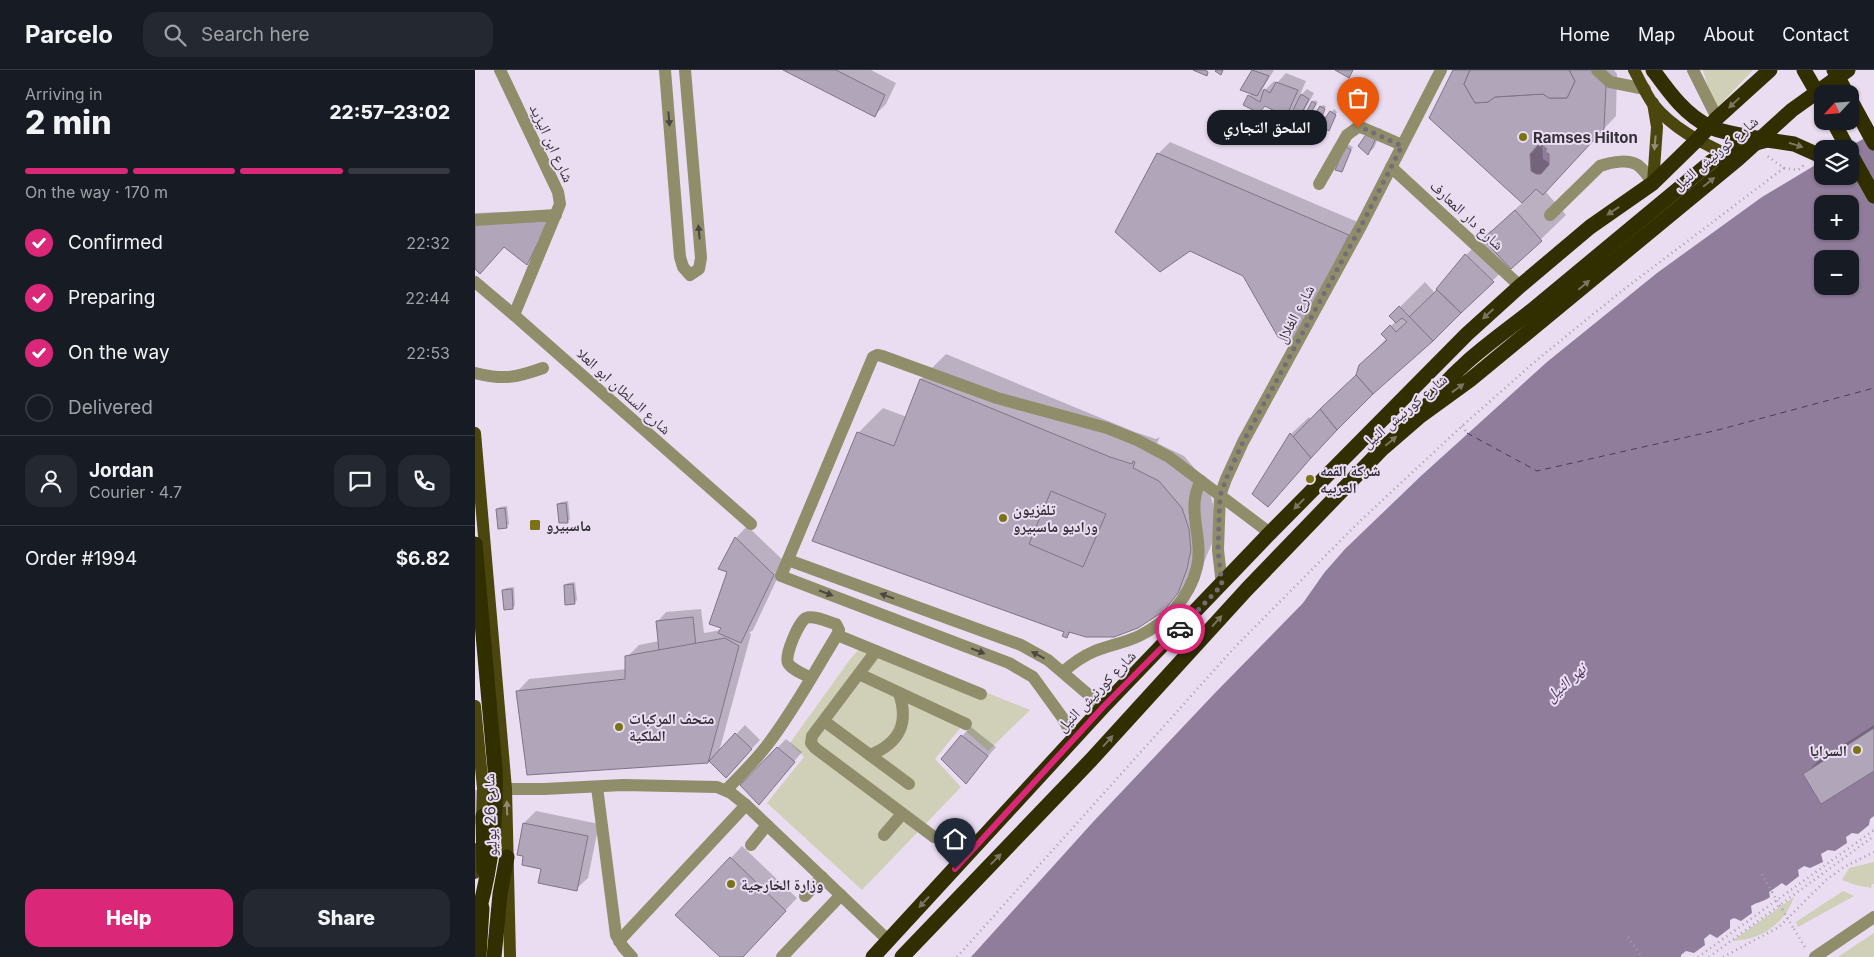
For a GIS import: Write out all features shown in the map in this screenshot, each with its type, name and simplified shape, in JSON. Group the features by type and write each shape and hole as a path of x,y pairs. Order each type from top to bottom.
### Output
{"highway":[{"path":"1653,70 1673,98 1693,117 1711,127 1760,142 1794,144 1814,153"},
{"name":"شارع كورنيش النيل","path":"873,957 1103,707 1270,533 1467,334 1519,286 1590,227 1648,187 1717,118 1770,70"},
{"path":"1804,70 1814,87"},
{"path":"1834,70 1842,85"},
{"name":"شارع كورنيش النيل","path":"902,957 1091,760 1292,541 1382,449 1419,417 1470,380 1760,142 1792,110 1848,70"},
{"path":"1859,116 1874,143"},
{"path":"1419,417 1437,392 1465,363 1530,312 1684,182 1712,161 1734,149 1760,142"},
{"path":"1859,169 1872,192"},
{"path":"1859,182 1872,192"},
{"path":"1648,187 1672,195 1676,201 1675,207 1669,215"},
{"path":"475,544 496,794 490,868 475,924"},
{"path":"479,957 484,875 483,816"},
{"path":"495,957 500,894 507,857"}],"main road":[{"path":"1634,70 1653,103 1671,123 1697,140 1738,159"},
{"path":"1648,187 1657,127 1653,103"},
{"name":"شارع 26 يوليو","path":"475,433 507,789 510,957"},
{"name":"شارع 26 يوليو","path":"475,706 479,788 483,816 475,874"}],"street":[{"name":"شارع ابن اليزيد","path":"500,70 558,192 560,204 514,314"},
{"path":"665,70 680,257 683,267 690,276 699,269 701,258 685,70"},
{"path":"1423,104 1429,110 1446,70"},
{"path":"1597,70 1610,82 1645,89"},
{"path":"1693,70 1717,118"},
{"name":"شارع الغلال","path":"1222,585 1218,550 1220,496 1243,442 1361,226 1437,73"},
{"path":"1319,184 1347,135 1358,128 1363,128 1402,146"},
{"path":"1550,215 1601,166 1608,163 1633,163 1640,166 1648,187"},
{"name":"شارع دار المعارف","path":"1391,167 1519,286"},
{"path":"475,220 556,215"},
{"name":"شارع السلطان ابو العلا","path":"475,282 514,314 751,524"},
{"path":"1074,738 1062,717 1033,677 1009,663 781,576 871,361 877,355 997,398 1107,428 1137,440 1169,457 1270,533"},
{"path":"475,373 496,378 514,377 543,368"},
{"path":"1063,672 1074,663 1096,651 1139,636 1172,613 1190,585 1197,569 1199,551 1193,499 1201,481"},
{"path":"788,560 1021,645 1048,660 1103,707"},
{"path":"726,790 769,744 811,678 837,635 839,630 836,624 813,617 801,622 787,655 787,662 791,667 811,678"},
{"path":"837,635 981,694"},
{"path":"876,651 813,736 812,746 934,837"},
{"path":"859,674 966,724"},
{"path":"870,755 883,750 894,740 900,731 903,720 903,706 899,693"},
{"path":"824,721 909,784"},
{"path":"507,789 623,785 717,787 726,790 746,805 889,941"},
{"path":"597,787 607,877 616,935 632,957"},
{"path":"619,941 746,805"},
{"path":"884,835 902,814"},
{"path":"751,845 767,825"},
{"path":"805,896 822,877"},
{"path":"782,957 841,896"},
{"path":"1811,953 1874,916"}],"path":[{"path":"1760,142 1784,168 1798,170"},
{"path":"957,957 1234,648 1357,524 1461,426 1539,359 1623,290 1784,168"},
{"path":"1461,426 1467,433"},
{"path":"1699,957 1874,830"},
{"path":"1709,957 1874,836"},
{"path":"1723,957 1779,927 1825,880 1844,867 1874,852"},
{"path":"1762,874 1794,929 1811,953"},
{"path":"1628,937 1642,957"}],"green space":[{"path":"1703,70 1753,70 1715,110"},
{"path":"865,643 1030,710 988,751 961,727 935,759 961,787 862,890 767,803 804,757 790,743 851,658"},
{"path":"1874,862 1874,884 1872,884 1871,888 1842,880 1849,868"},
{"path":"1843,891 1854,896 1798,927 1796,922"},
{"path":"1794,897 1790,907 1771,929 1753,938 1732,941"},
{"path":"1874,933 1874,957 1838,957"}],"water":[{"name":"نهر النيل","path":"1874,133 1874,816 1870,819 1869,825 1858,834 1852,833 1846,837 1847,843 1835,851 1828,850 1821,854 1823,862 1810,868 1804,866 1798,870 1799,876 1786,886 1782,883 1769,892 1770,897 1751,906 1752,913 1741,921 1734,918 1730,920 1730,928 1717,938 1710,934 1704,939 1705,945 1694,953 1686,951 1681,957 971,957 1093,822 1303,603 1324,573 1345,549 1422,475 1547,362 1657,273 1762,197 1814,166 1814,185 1859,185 1859,141"},
{"path":"1538,145 1540,147 1542,145 1547,149 1545,151 1549,154 1549,165 1541,174 1531,171 1530,154"}],"building":[{"path":"783,70 836,70 885,95 875,117"},
{"path":"1193,70 1205,70 1208,72 1207,76"},
{"path":"1223,70 1221,75 1215,71"},
{"path":"1252,70 1269,76 1257,96 1240,90"},
{"path":"1335,70 1353,70 1349,78"},
{"name":"Ramses Hilton","path":"1453,70 1470,70 1464,84 1475,103 1488,102 1495,97 1543,94 1549,98 1567,98 1575,81 1569,70 1595,70 1606,86 1604,129 1543,195 1536,189 1522,203 1429,118","holes":["1538,145 1540,147 1542,145 1547,149 1545,151 1549,154 1549,165 1541,174 1536,174 1531,171 1530,154"]},
{"path":"1470,70 1569,70 1575,81 1567,98 1549,98 1543,94 1495,97 1488,102 1475,103 1464,84"},
{"path":"1276,82 1298,90 1286,117 1265,106 1259,113 1243,105 1248,95 1260,102 1264,89 1270,93"},
{"path":"1301,94 1309,99 1297,122 1289,118"},
{"path":"1312,101 1316,104 1305,123 1302,120"},
{"path":"1320,106 1325,109 1316,131 1307,126"},
{"path":"1330,111 1336,115 1329,131 1320,126"},
{"path":"1281,121 1301,131 1295,141 1277,130"},
{"path":"1368,132 1378,134 1368,155 1358,146"},
{"path":"1345,146 1351,150 1342,172 1335,170"},
{"path":"1157,153 1349,235 1294,344 1278,337 1243,276 1190,251 1160,272 1115,232"},
{"path":"1515,210 1542,241 1511,269 1483,239"},
{"path":"549,221 527,265 504,247 480,274 475,269 475,224"},
{"path":"1465,254 1494,282 1461,313 1436,289"},
{"path":"1437,290 1461,313 1433,341 1409,317"},
{"path":"1399,306 1433,341 1373,394 1356,375 1359,365 1387,340 1381,334 1390,325 1396,332 1407,322 1402,318 1396,323 1389,316"},
{"path":"1356,375 1373,394 1337,430 1320,409"},
{"name":"تلفزيون وراديو ماسبيرو","path":"920,379 1110,457 1132,464 1133,461 1135,462 1133,468 1159,481 1182,508 1189,529 1191,550 1187,569 1178,593 1164,611 1138,628 1114,637 1086,637 1069,632 1067,638 1062,636 1064,632 812,541 857,432 894,446"},
{"path":"1320,409 1337,430 1311,458 1293,437"},
{"path":"1290,433 1311,458 1268,507 1252,494"},
{"path":"1051,491 1106,514 1083,567 1029,544"},
{"path":"566,503 568,523 559,523 557,504"},
{"path":"505,508 507,528 498,529 496,509"},
{"path":"735,537 774,575 741,643 718,633 721,628 709,624 727,572 718,569"},
{"path":"573,584 575,604 565,605 564,585"},
{"path":"512,589 513,609 504,610 502,590"},
{"path":"693,617 696,647 659,651 656,621"},
{"name":"متحف المركبات الملكية","path":"725,638 739,646 708,763 527,775 516,691 625,679 625,656"},
{"name":"السرايا","path":"1874,728 1874,771 1821,804 1803,774"},
{"path":"735,733 752,749 726,778 709,761"},
{"path":"961,735 988,756 966,784 941,759"},
{"path":"777,747 795,762 759,805 740,785"},
{"path":"523,823 588,836 577,891 538,883 541,869 522,865 523,856 517,855"},
{"name":"وزارة الخارجية","path":"730,857 786,911 743,957 720,957 675,915"}],"ferry route":[{"path":"1467,433 1537,471 1718,430 1874,388"}],"way so far":[{"path":"1180,629 1222,585 1218,550 1220,496 1243,442 1361,226 1402,146 1363,128 1358,128"}],"place":[{"name":"الملحق التجاري","path":"1358,128"},
{"name":"Ramses Hilton","path":"1523,137"},
{"name":"شركة القمه العربيه","path":"1310,479"},
{"name":"تلفزيون وراديو ماسبيرو","path":"1003,518"},
{"name":"ماسبيرو","path":"535,525"},
{"name":"متحف المركبات الملكية","path":"619,727"},
{"name":"السرايا","path":"1857,750"},
{"name":"وزارة الخارجية","path":"731,884"}],"route":[{"path":"955,869 1103,707 1180,629"}]}
